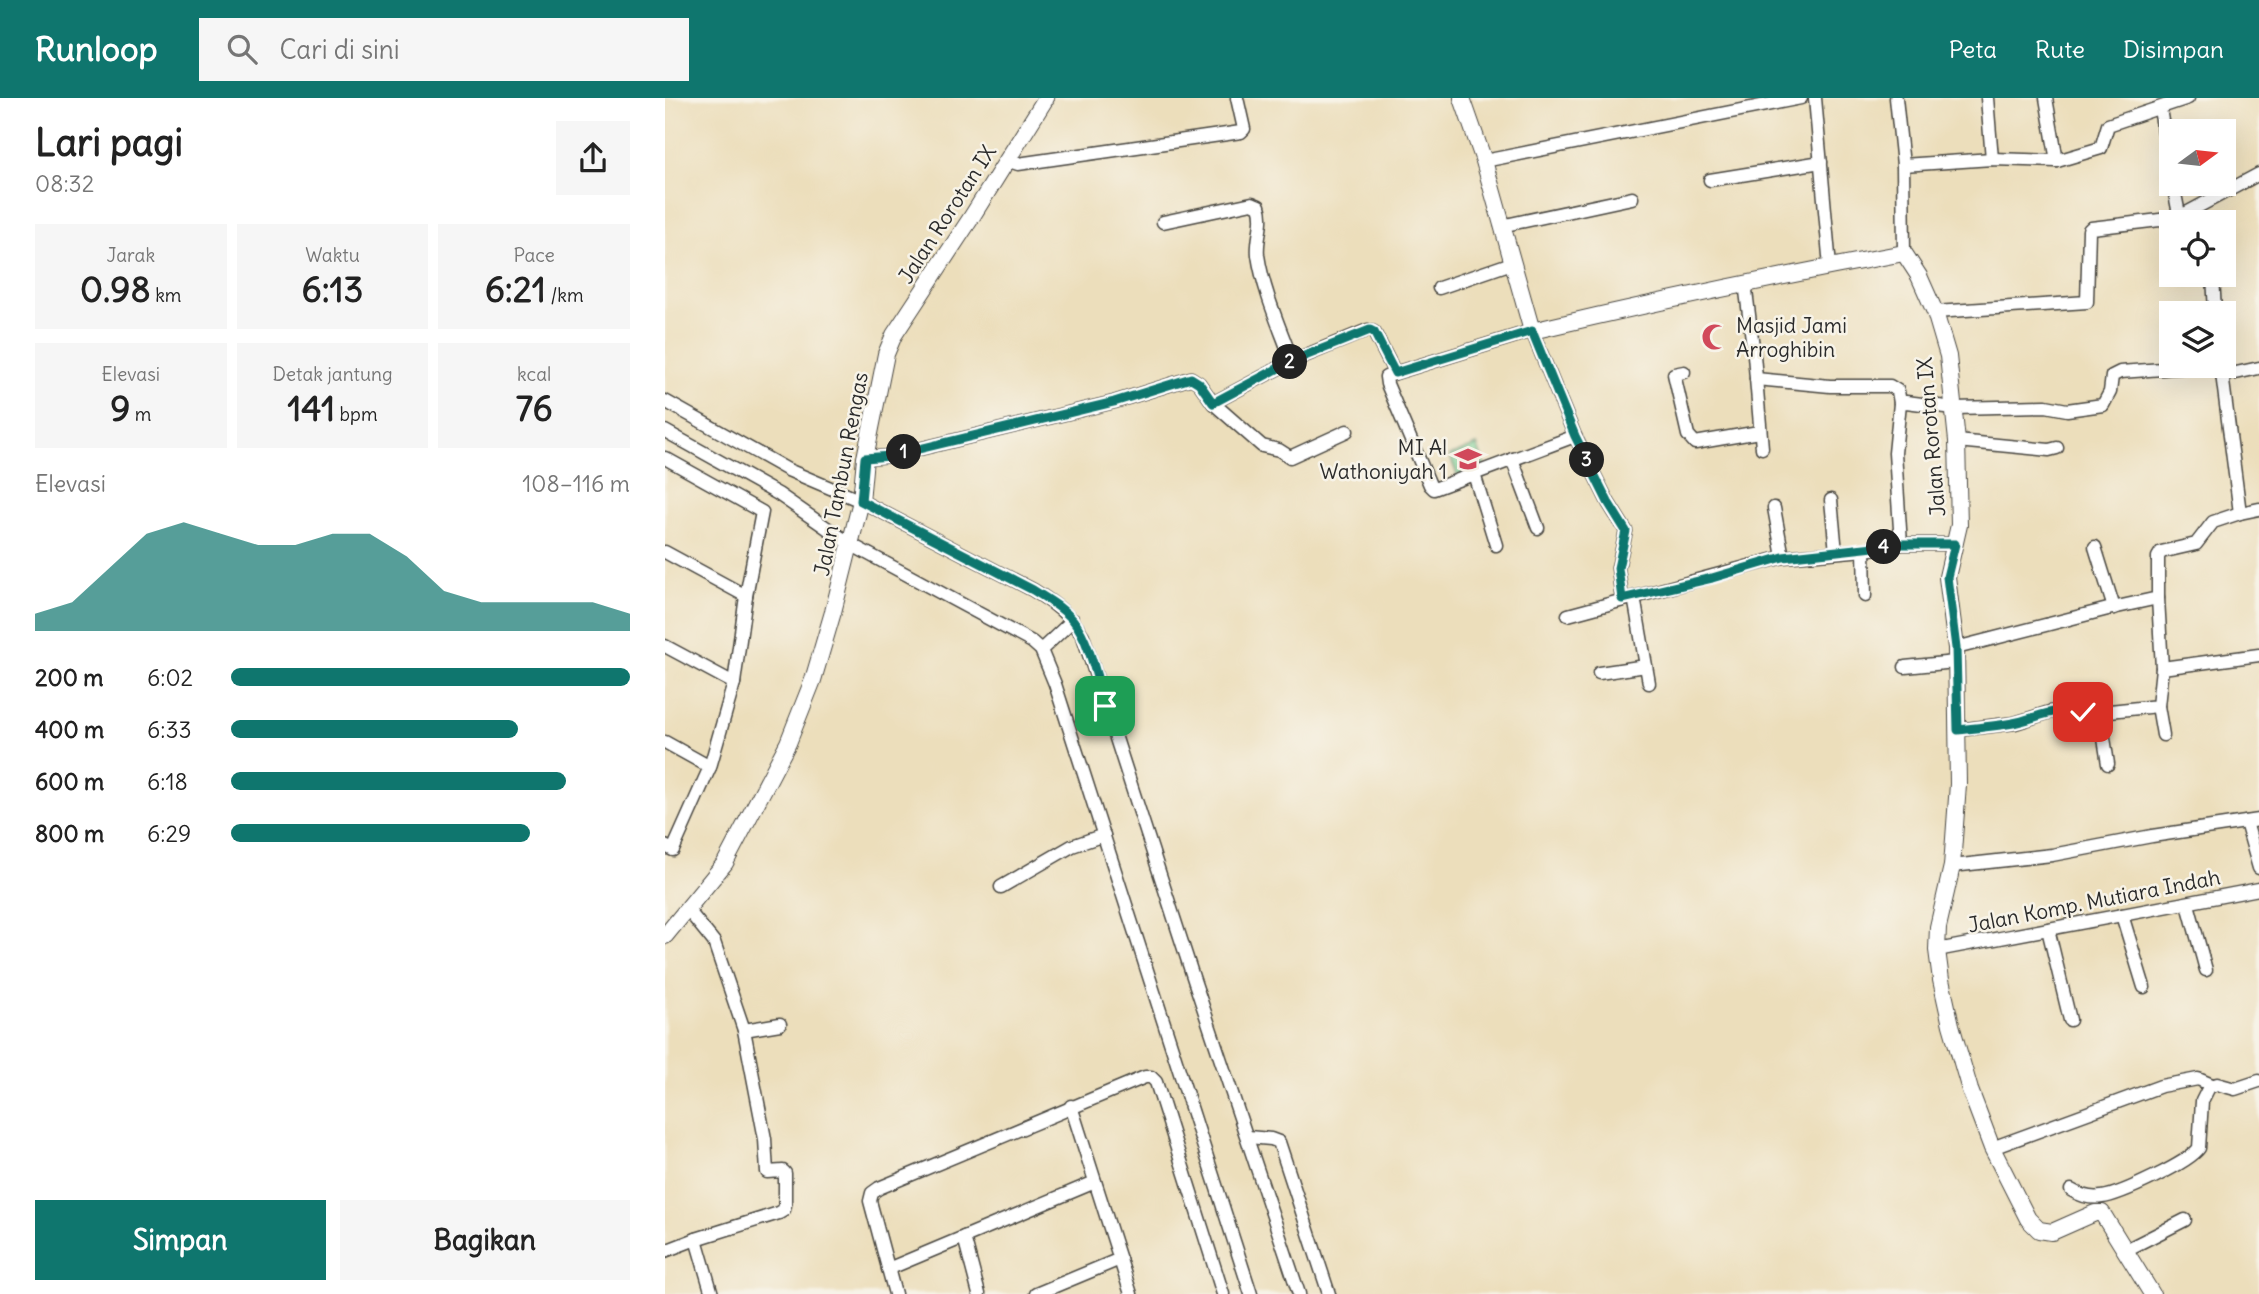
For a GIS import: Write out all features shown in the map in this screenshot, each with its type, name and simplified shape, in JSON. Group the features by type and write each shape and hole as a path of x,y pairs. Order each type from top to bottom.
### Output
{"street":[{"name":"Jalan Rorotan IX","path":"886,354 905,317 1012,162 1046,98"},
{"path":"1012,162 1241,132 1244,129 1237,98"},
{"path":"1483,161 1801,98"},
{"path":"1815,98 1830,267"},
{"path":"1575,436 1436,489 1430,485 1385,380 1388,375 1532,331 1745,283 1904,253 1903,165 1896,98"},
{"path":"1987,98 1992,159"},
{"path":"2046,98 2057,161"},
{"path":"1903,165 1992,159 2057,161 2101,148 2108,125 2188,98"},
{"path":"1464,106 1483,161 1532,331 1575,436 1608,502 1626,531 1618,568 1649,683"},
{"path":"2160,109 2162,119"},
{"path":"1710,180 1821,162"},
{"path":"2195,210 2259,174"},
{"path":"1501,226 1632,198"},
{"path":"1163,222 1252,204 1259,206 1262,216 1258,256 1292,361"},
{"path":"1935,312 2087,302 2090,228 2159,222"},
{"name":"Jalan Rorotan IX","path":"1904,253 1919,276 1935,312 1948,356 1957,441 1959,525 1947,577 1955,655 1958,784 1952,866 1938,927 1937,950 1951,1025 1970,1090 1992,1149 2028,1219 2039,1230 2052,1232 2095,1213 2102,1213 2152,1294"},
{"path":"1439,288 1512,263"},
{"path":"1745,283 1762,448"},
{"path":"1213,403 1292,361 1368,330 1374,332 1395,373"},
{"name":"Jalan Tambun Rengas","path":"665,936 692,915 725,863 788,743 813,680 861,501 886,354"},
{"path":"2236,370 2259,368"},
{"path":"1899,403 1954,408 2046,405 2067,410 2084,409 2103,405 2108,400 2112,376 2120,372 2159,369"},
{"path":"1684,372 1674,374 1688,435 1695,443 1759,432"},
{"path":"870,458 890,456 1114,402 1191,378 1199,383 1213,403 1262,446 1279,450 1290,457 1347,431"},
{"path":"2223,378 2240,513"},
{"path":"1756,379 1830,386 1890,386 1898,391 1895,453 1901,544"},
{"path":"665,401 788,470 861,501 1033,590 1073,620 1083,636 1299,1294"},
{"path":"665,431 778,494 850,544 1032,642 1041,650 1055,684 1251,1294"},
{"path":"1957,441 2049,450 2057,448"},
{"path":"665,458 762,512 746,596 734,683 710,767 669,848"},
{"path":"1512,459 1538,528"},
{"path":"778,494 788,470"},
{"path":"1474,474 1496,545"},
{"path":"1831,500 1836,552"},
{"path":"1774,509 1783,557"},
{"path":"2163,735 2158,706 2161,668 2159,554 2162,551 2196,544 2211,524 2259,509"},
{"path":"1568,615 1783,557 1901,544 1955,544"},
{"path":"2095,547 2114,608"},
{"path":"1864,550 1865,596"},
{"path":"665,552 746,596"},
{"path":"1905,667 2158,598"},
{"path":"1041,650 1073,620"},
{"path":"665,646 734,683"},
{"path":"2161,668 2259,655"},
{"path":"1599,673 1646,666"},
{"path":"1958,730 2015,723 2050,712 2072,709 2100,712 2158,706"},
{"path":"2100,712 2108,764"},
{"path":"665,742 710,767"},
{"path":"1952,866 2052,855 2252,821 2259,867"},
{"path":"1001,887 1072,846 1104,835"},
{"name":"Jalan Komp. Mutiara Indah","path":"1937,950 2259,889"},
{"path":"2188,904 2206,970"},
{"path":"665,1251 779,1213 784,1209 785,1173 767,1173 765,1139 744,1030 714,942 692,915"},
{"path":"2122,915 2144,988"},
{"path":"2048,929 2070,1020"},
{"path":"744,1030 780,1024"},
{"path":"895,1294 870,1201 872,1193 1071,1106 1151,1077 1156,1082 1223,1294"},
{"path":"1992,1149 2161,1086 2198,1079 2212,1085 2235,1089 2259,1081"},
{"path":"2071,1190 2080,1196 2113,1195 2180,1164 2195,1154 2199,1148 2201,1101 2212,1085"},
{"path":"1071,1106 1131,1294"},
{"path":"1248,1137 1279,1142 1329,1294"},
{"path":"888,1269 1095,1182"},
{"path":"2126,1250 2185,1220"},
{"path":"964,1237 979,1294"},
{"path":"696,1239 712,1294"},
{"path":"1036,1294 1120,1259"}],"green space":[{"path":"1477,445 1485,467 1458,477 1450,456"}],"place":[{"name":"Masjid Jami Arroghibin","path":"1715,337"},
{"name":"MI Al Wathoniyah 1","path":"1468,459"}],"route":[{"path":"1105,706 1083,636 1073,620 1033,590 861,501 865,458 890,456 1114,402 1191,378 1196,379 1213,403 1292,361 1370,330 1374,332 1395,373 1532,331 1575,436 1608,502 1626,531 1618,568 1622,599 1712,578 1783,557 1901,544 1955,544 1947,577 1956,648 1958,730 2015,723 2050,712 2072,709 2083,712"}]}
